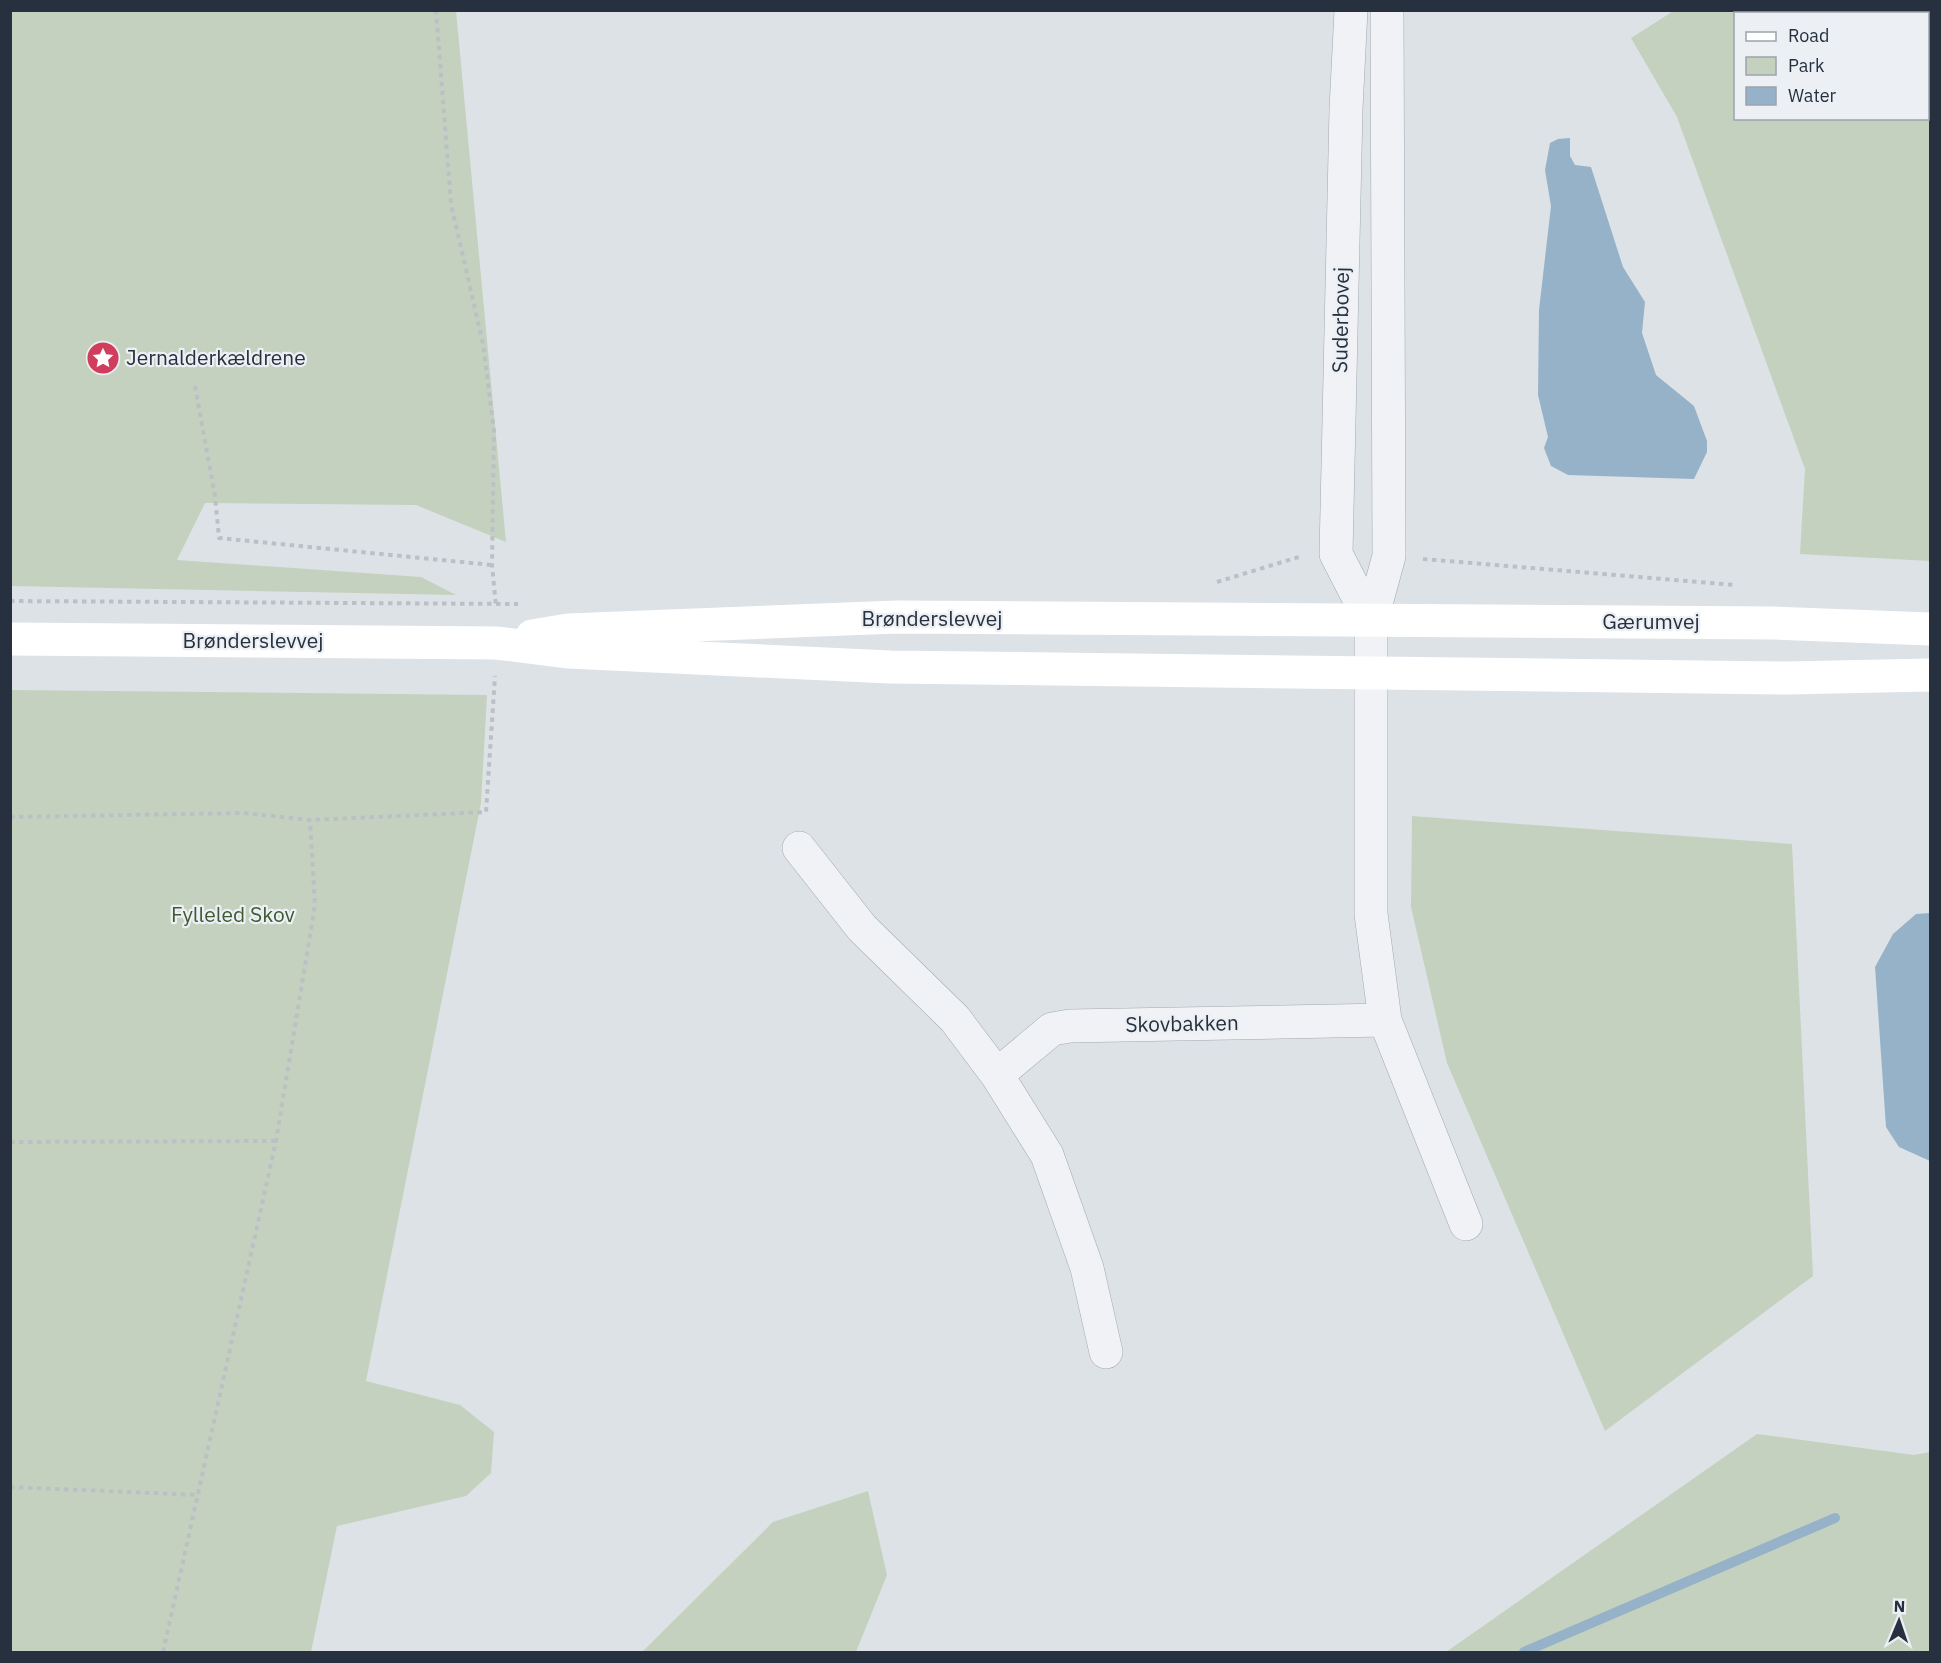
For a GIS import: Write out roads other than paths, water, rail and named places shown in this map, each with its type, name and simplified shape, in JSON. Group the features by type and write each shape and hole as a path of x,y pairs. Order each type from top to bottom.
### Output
{"main road":[{"name":"Brønderslevvej","path":"496,643 568,630 897,617 1371,622"},
{"name":"Gærumvej","path":"1371,622 1763,623 1930,629"},
{"name":"Brønderslevvej","path":"10,639 496,643 569,652 890,667 1371,672"},
{"path":"1371,672 1788,678 1930,675"}],"street":[{"name":"Suderbovej","path":"1351,10 1346,109 1336,554 1371,622"},
{"name":"Suderbovej","path":"1371,672 1371,622 1389,556 1388,10"},
{"path":"1371,672 1371,914 1385,1020 1466,1224"},
{"path":"799,848 862,928 955,1019 997,1075 1047,1155 1087,1268 1106,1352"},
{"name":"Skovbakken","path":"997,1075 1052,1029 1070,1026 1385,1020"}],"water":[{"path":"1570,138 1570,156 1575,165 1591,167 1623,267 1645,302 1642,333 1656,375 1694,406 1707,441 1707,452 1694,479 1568,475 1551,466 1544,448 1548,437 1538,395 1539,310 1551,206 1545,170 1550,143 1558,139"},
{"path":"1930,913 1930,1161 1899,1147 1886,1127 1875,967 1893,934 1916,914"}],"waterway":[{"path":"1524,1652 1835,1518"}],"place":[{"name":"Jernalderkældrene","path":"103,358"}],"park label":[{"name":"Fylleled Skov","path":"233,915"}]}
